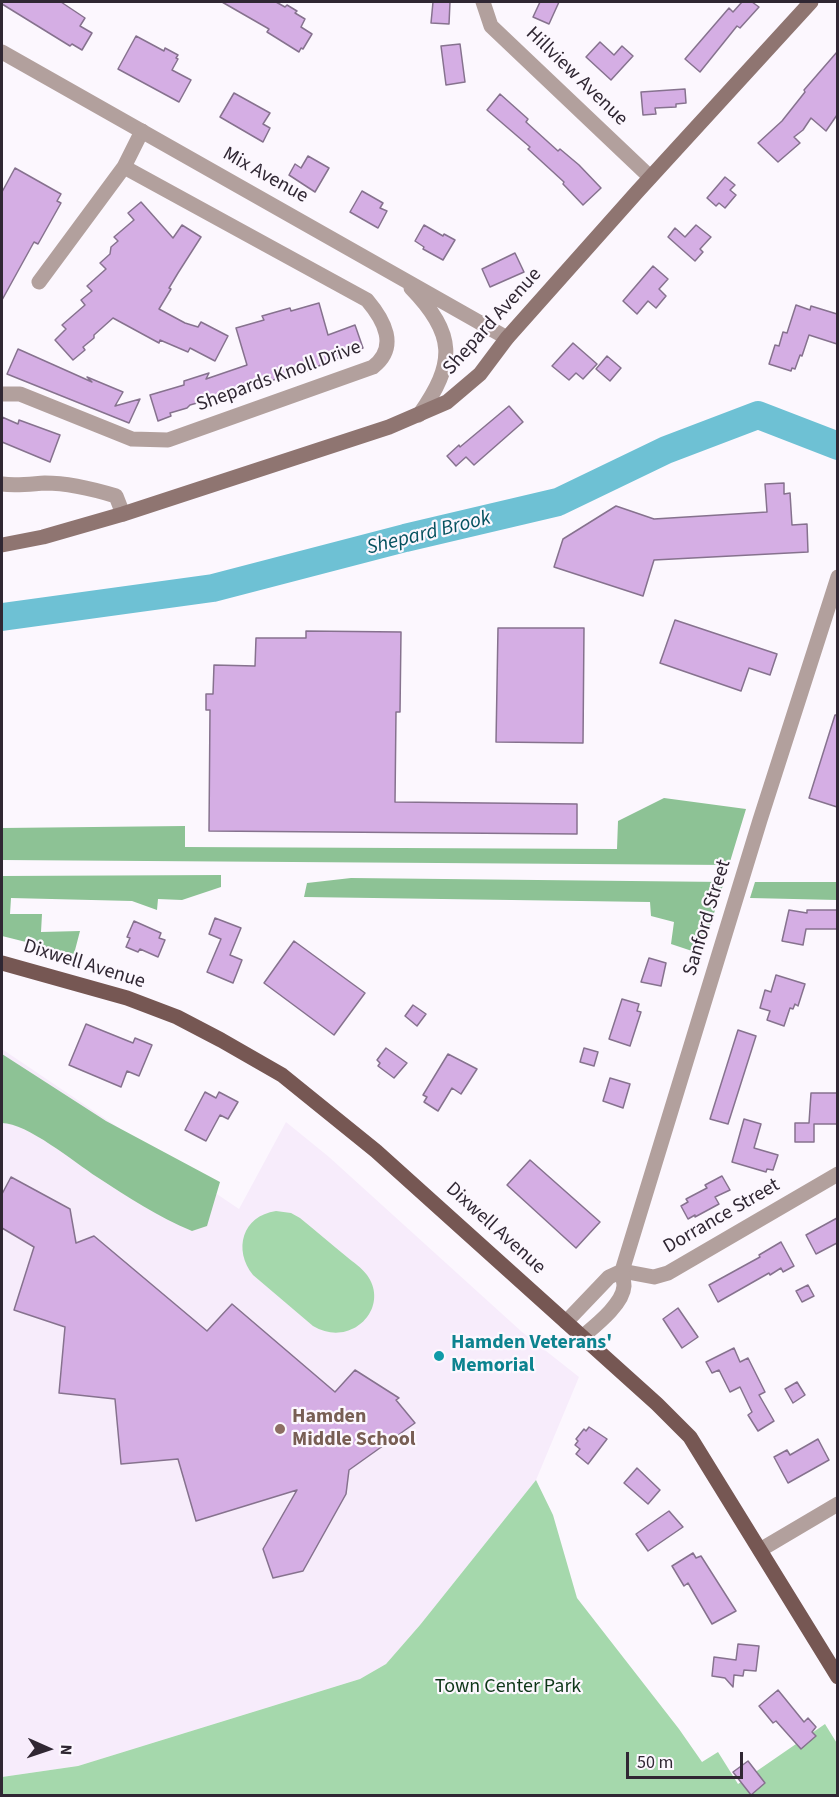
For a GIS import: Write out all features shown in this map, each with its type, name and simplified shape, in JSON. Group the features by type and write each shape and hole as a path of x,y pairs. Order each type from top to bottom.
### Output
{"main road":[{"name":"Shepard Avenue","path":"2,545 43,537 123,514 389,427 447,402 480,374 507,338 650,177 811,2"},
{"name":"Dixwell Avenue","path":"2,963 126,998 167,1014 221,1040 282,1075 376,1151 657,1404 690,1437 837,1677"}],"street":[{"name":"Hillview Avenue","path":"483,2 491,26 650,177"},
{"name":"Mix Avenue","path":"2,52 507,338"},
{"path":"39,282 124,167 142,132"},
{"name":"Shepards Knoll Drive","path":"2,394 20,394 132,439 168,440 373,367 381,361 385,352 387,333 380,317 367,300 124,167"},
{"path":"396,274 426,304 441,326 446,344 445,364 436,392 419,415"},
{"path":"2,484 20,486 46,483 97,490 116,496 123,514"},
{"name":"Sanford Street","path":"582,1337 604,1317 621,1295 624,1286 622,1271 837,577"},
{"name":"Dorrance Street","path":"622,1271 654,1276 668,1273 837,1174"},
{"path":"566,1322 609,1277 622,1271"},
{"path":"760,1550 837,1504"}],"shaded area":[{"name":"Hamden Middle School","path":"2,1049 239,1209 286,1122 329,1157 522,1332 579,1377 536,1480 386,1664 360,1679 78,1766 2,1777"}],"green space":[{"path":"664,798 746,809 729,865 2,860 2,828 185,826 185,847 617,849 618,821"},
{"path":"221,875 221,887 182,900 158,899 157,910 132,901 11,898 10,914 42,914 41,932 80,931 74,954 2,936 2,876"},
{"path":"351,878 724,882 701,954 671,944 674,922 651,916 650,902 304,897 307,883"},
{"path":"755,882 837,882 837,900 750,898"},
{"path":"2,1054 106,1121 220,1182 207,1226 192,1231 167,1219 120,1192 37,1136 24,1129 2,1123"},
{"path":"276,1211 291,1213 300,1218 367,1275 373,1288 374,1300 363,1322 353,1329 327,1332 313,1326 253,1275 243,1255 244,1236 255,1220 264,1214"},
{"name":"Town Center Park","path":"536,1480 553,1515 577,1598 702,1762 718,1752 738,1784 825,1724 838,1745 837,1796 2,1796 2,1777 78,1766 360,1679 386,1664"}],"building":[{"path":"2,2 61,2 85,18 80,26 92,33 82,50 72,44 70,46"},
{"path":"222,2 276,2 285,7 287,5 305,19 301,27 312,34 299,52 267,32 269,29"},
{"path":"433,2 450,2 449,24 431,23"},
{"path":"540,2 559,2 549,24 533,17"},
{"path":"742,2 752,2 759,7 740,28 737,26 700,72 685,59 729,8 733,12"},
{"path":"136,36 164,51 165,48 178,55 172,70 191,80 179,102 118,69"},
{"path":"600,42 614,55 622,46 633,56 611,80 586,57"},
{"path":"460,44 465,82 446,85 441,46"},
{"path":"837,52 837,115 826,131 811,118 803,130 794,137 800,143 778,162 758,143 782,121 805,92 804,90"},
{"path":"685,89 686,103 676,104 676,107 655,108 656,114 643,115 641,92"},
{"path":"234,93 270,113 263,124 270,128 263,142 220,117"},
{"path":"500,94 528,119 526,122 558,151 560,149 579,165 601,188 583,205 563,184 564,182 528,149 530,147 487,110"},
{"path":"308,156 329,168 315,192 289,175 295,164 301,168"},
{"path":"15,168 61,194 57,201 61,203 38,244 34,242 2,300 2,192"},
{"path":"725,177 735,185 730,190 736,195 725,208 719,203 716,206 707,198"},
{"path":"362,191 383,203 380,208 387,211 378,228 350,212"},
{"path":"141,202 173,238 182,225 201,237 169,288 171,289 159,309 185,323 198,327 201,322 228,336 215,361 190,348 188,352 160,340 159,343 113,318 94,335 94,338 83,347 85,350 73,360 55,340 66,329 62,325 85,305 81,300 92,291 87,286 106,269 100,263 110,254 111,247 118,241 114,237 134,220 128,213"},
{"path":"424,225 455,240 443,260 423,249 424,247 415,241"},
{"path":"696,225 711,237 700,249 703,252 695,261 668,237 675,228 685,237"},
{"path":"515,253 524,272 490,287 482,269"},
{"path":"653,266 668,279 659,289 666,296 656,308 648,301 637,314 623,301"},
{"path":"319,303 328,335 355,325 363,348 294,376 277,381 276,379 233,396 232,393 190,405 158,421 150,395 184,385 184,381 209,373 206,379 247,365 236,328 264,320 262,316"},
{"path":"796,305 810,310 811,306 837,314 837,344 809,335 802,356 800,355 795,369 792,368 791,371 769,364 775,345 779,346 783,332 787,333"},
{"path":"573,343 597,364 583,379 576,373 569,380 552,366"},
{"path":"18,349 92,382 87,377 123,392 115,406 140,399 129,423 7,374"},
{"path":"607,356 621,368 610,381 596,369"},
{"path":"509,406 523,422 474,465 466,457 456,466 447,456"},
{"path":"2,417 18,424 19,420 60,435 50,462 2,442"},
{"path":"784,483 784,494 790,493 792,525 807,524 808,552 654,560 643,596 554,567 563,539 616,506 654,519 767,512 765,484"},
{"path":"675,620 777,654 770,675 749,668 741,691 660,663"},
{"path":"498,628 584,628 583,743 496,742"},
{"path":"306,631 401,632 400,712 396,712 395,802 577,804 577,834 209,831 210,710 206,710 206,694 213,694 214,665 255,666 256,638 306,638"},
{"path":"835,715 837,715 837,807 809,798"},
{"path":"789,910 807,913 807,910 837,910 837,929 806,929 803,945 782,941"},
{"path":"215,918 241,928 230,955 242,960 233,983 207,972 221,939 209,934"},
{"path":"134,921 161,933 159,938 165,940 158,957 140,949 138,952 126,947 130,938 127,937"},
{"path":"294,941 365,993 334,1035 264,983"},
{"path":"649,958 666,963 661,986 641,982"},
{"path":"776,975 805,984 798,1006 795,1004 793,1009 790,1008 784,1026 767,1020 770,1011 760,1008 765,990 771,992"},
{"path":"622,999 639,1004 637,1011 641,1012 630,1046 609,1039"},
{"path":"413,1005 426,1014 417,1026 405,1016"},
{"path":"86,1024 133,1043 135,1038 152,1045 139,1076 127,1071 121,1087 69,1065"},
{"path":"738,1030 756,1036 728,1124 710,1119"},
{"path":"386,1048 407,1063 394,1078 378,1066 380,1063 377,1060"},
{"path":"584,1048 598,1052 594,1066 580,1062"},
{"path":"448,1054 477,1069 461,1094 452,1088 438,1111 424,1102 427,1097 423,1095"},
{"path":"610,1078 630,1084 623,1108 603,1101"},
{"path":"205,1092 216,1098 219,1092 238,1102 228,1119 220,1115 206,1141 185,1130"},
{"path":"811,1093 837,1093 837,1124 814,1124 814,1142 795,1142 795,1123 809,1123"},
{"path":"744,1119 761,1124 754,1148 778,1155 773,1170 767,1169 766,1172 732,1162"},
{"path":"530,1160 600,1222 576,1248 507,1185"},
{"path":"722,1176 730,1190 715,1197 719,1204 688,1219 681,1206 688,1202 686,1199 707,1188 705,1185"},
{"path":"11,1177 70,1209 76,1243 94,1236 207,1331 232,1304 335,1392 355,1370 399,1398 396,1400 415,1423 349,1470 346,1494 303,1571 273,1578 263,1549 297,1490 196,1521 178,1459 121,1464 115,1399 59,1393 65,1327 14,1310 34,1247 2,1228 2,1194"},
{"path":"837,1218 837,1243 816,1254 806,1235"},
{"path":"781,1242 794,1266 783,1272 781,1268 770,1275 769,1273 718,1302 709,1285 760,1257 759,1255"},
{"path":"808,1285 814,1296 802,1302 796,1291"},
{"path":"678,1308 698,1337 682,1348 663,1319"},
{"path":"734,1348 740,1362 748,1358 765,1392 759,1395 774,1421 758,1431 748,1415 752,1412 740,1387 730,1392 719,1370 712,1373 706,1362"},
{"path":"797,1382 805,1395 793,1403 785,1389"},
{"path":"589,1427 607,1439 588,1464 576,1454 580,1449 575,1445 578,1441 576,1439 584,1429 586,1431"},
{"path":"818,1439 829,1460 788,1483 774,1457 787,1450 790,1455"},
{"path":"637,1468 660,1490 648,1504 624,1483"},
{"path":"669,1511 683,1527 648,1551 636,1534"},
{"path":"693,1553 696,1558 701,1556 736,1611 712,1624 688,1583 684,1586 672,1566"},
{"path":"738,1644 759,1646 756,1671 744,1670 743,1676 734,1675 733,1687 725,1678 712,1676 714,1657 736,1660"},
{"path":"778,1690 804,1722 808,1718 816,1727 812,1732 816,1736 801,1749 776,1721 773,1723 759,1706"},
{"path":"748,1761 765,1783 751,1795 733,1772"}],"waterway":[{"name":"Shepard Brook","path":"2,617 213,588 405,538 558,502 666,450 758,415 838,446"}],"place":[{"name":"Hamden Veterans' Memorial","path":"439,1356"},
{"name":"Hamden Middle School","path":"280,1429"}]}
